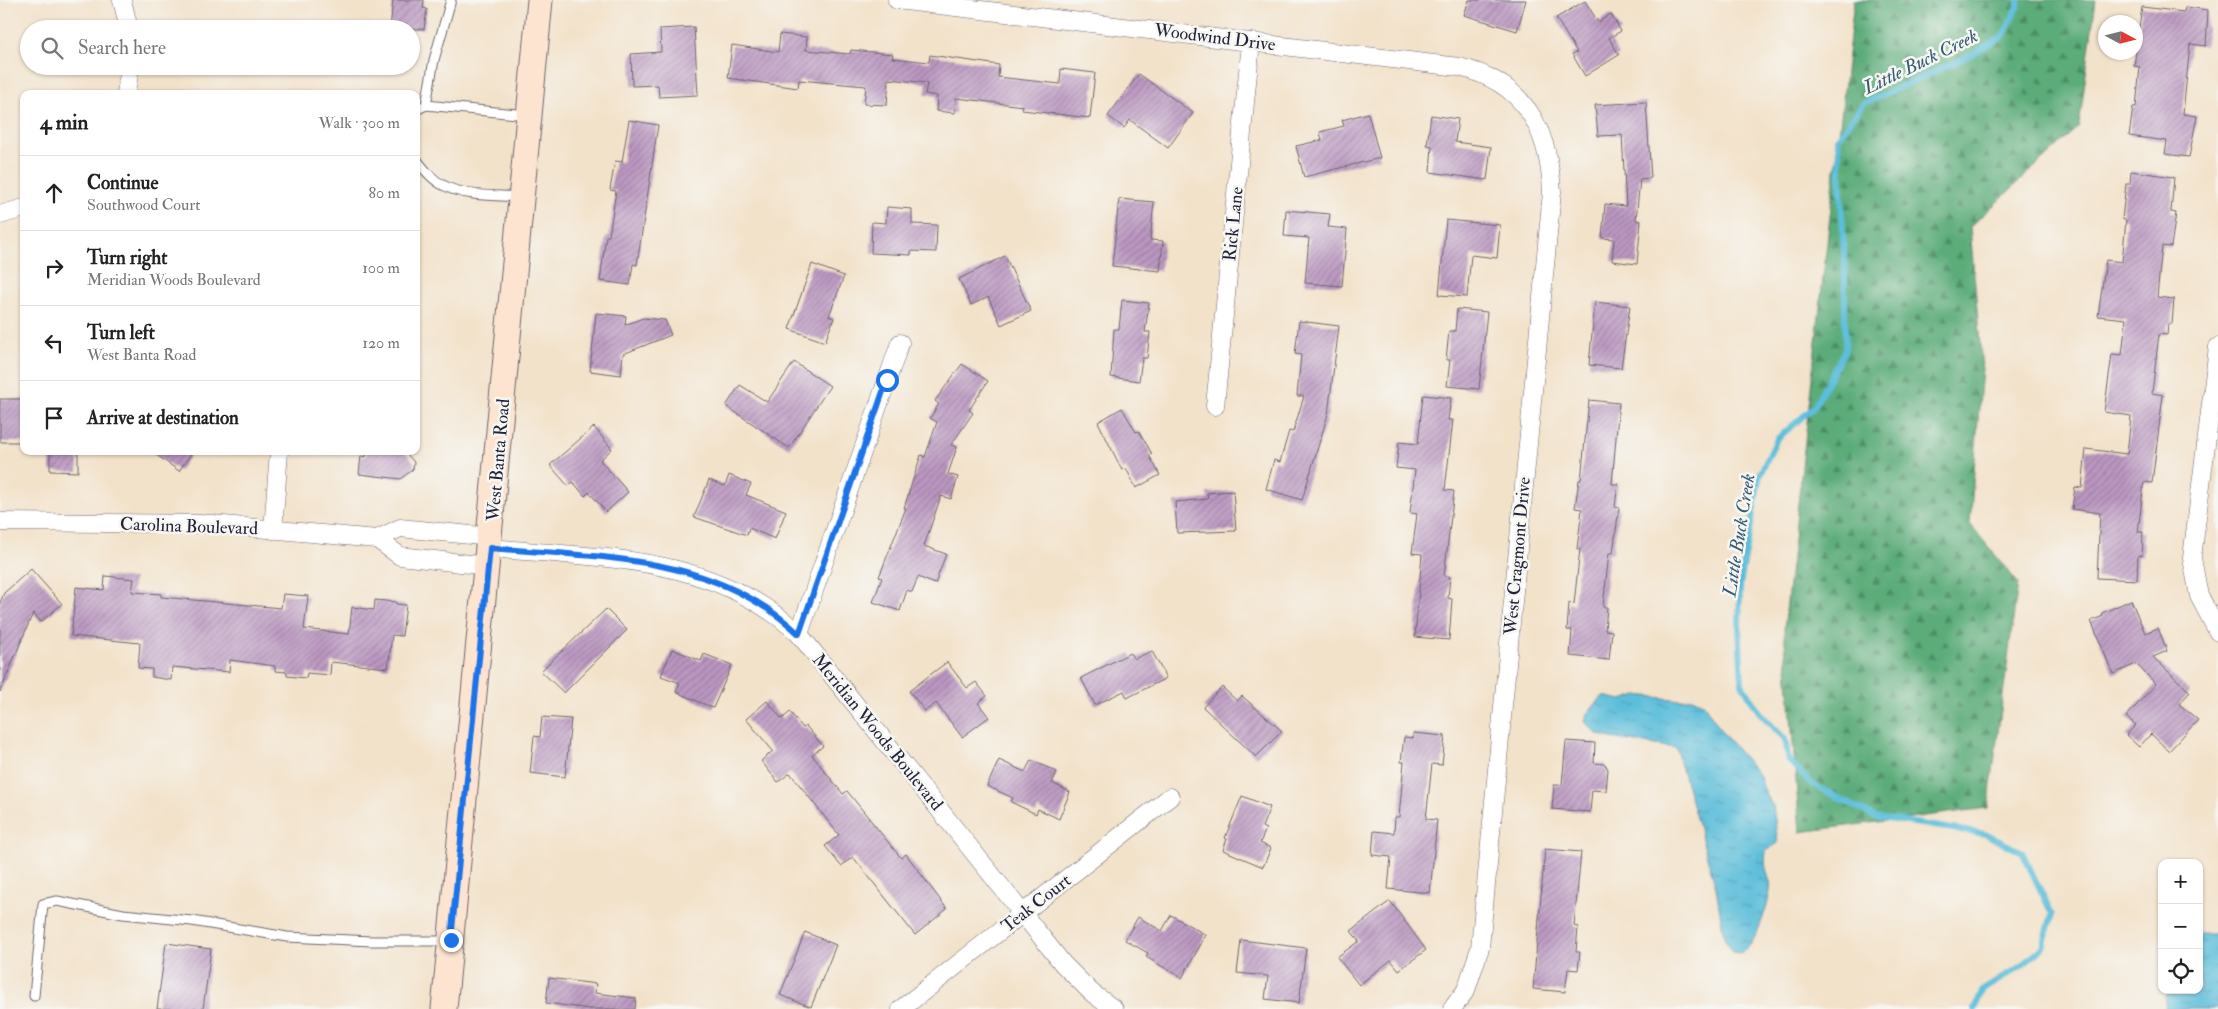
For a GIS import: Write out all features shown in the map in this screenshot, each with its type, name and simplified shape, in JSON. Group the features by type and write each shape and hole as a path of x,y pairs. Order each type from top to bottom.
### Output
{"street":[{"path":"122,0 127,20"},
{"name":"West Banta Road","path":"444,1009 540,0"},
{"name":"Woodwind Drive","path":"897,0 1466,69 1504,86 1522,103"},
{"name":"Rick Lane","path":"1216,406 1251,42"},
{"path":"127,90 129,75"},
{"name":"West Cragmont Drive","path":"1452,1009 1466,990 1480,948 1552,192 1551,163 1546,144 1539,127 1522,103"},
{"path":"0,216 20,209"},
{"path":"799,634 900,343"},
{"path":"2218,347 2192,558 2199,596 2218,632"},
{"path":"273,530 279,455"},
{"name":"Carolina Boulevard","path":"0,522 212,524 377,539"},
{"path":"400,528 489,550 400,556 377,539 400,528"},
{"name":"Meridian Woods Boulevard","path":"489,550 645,563 694,573 750,597 799,634 1070,972 1114,1009"},
{"name":"Teak Court","path":"901,1009 1170,797"}],"lane":[{"path":"426,105 434,60 451,0"},
{"path":"420,108 426,105 530,116"},
{"path":"420,165 428,174 444,186 462,191 522,197"},
{"path":"34,996 43,904 56,900 123,914 192,921 287,937 372,942 451,940"}],"green space":[{"path":"1854,0 2096,0 2079,126 1970,227 1982,368 1970,524 2018,583 1988,808 1800,832 1784,629"}],"water":[{"path":"1637,695 1681,700 1692,698 1703,703 1722,732 1760,776 1766,796 1773,806 1778,843 1766,851 1765,860 1770,882 1769,896 1757,933 1749,946 1741,953 1732,952 1724,937 1716,888 1676,748 1597,734 1585,722 1587,713 1603,696 1622,700"},
{"path":"2203,934 2218,934 2218,1009 2165,1009 2167,994 2203,994"}],"building":[{"path":"393,0 424,0 423,8 427,9 424,29 420,29 420,20 391,20"},
{"path":"1469,0 1526,0 1517,31 1464,15"},
{"path":"1585,1 1598,22 1611,14 1621,31 1609,38 1619,55 1585,76 1572,54 1577,52 1556,18"},
{"path":"2142,7 2184,12 2185,7 2208,10 2206,46 2190,44 2183,114 2197,116 2189,157 2165,154 2167,141 2129,136 2133,107 2136,107 2140,67 2134,66 2135,60 2143,60 2143,15 2141,15"},
{"path":"694,27 698,95 659,97 658,85 632,86 631,54 661,52 660,29"},
{"path":"780,34 807,37 806,50 850,54 851,50 893,54 892,58 929,62 930,55 999,65 998,77 1060,84 1061,69 1095,73 1090,118 1022,110 1023,106 956,98 955,113 936,111 937,96 925,94 927,83 889,79 887,105 864,104 866,86 799,80 798,88 728,78 732,45 778,52"},
{"path":"1139,74 1193,113 1168,148 1130,120 1124,128 1108,116"},
{"path":"1646,102 1651,178 1640,179 1636,220 1641,221 1637,264 1612,261 1614,239 1602,238 1605,204 1626,206 1622,135 1598,136 1595,105"},
{"path":"1368,113 1380,158 1304,177 1296,146 1322,140 1320,132 1344,126 1342,120"},
{"path":"1431,115 1458,119 1455,142 1491,147 1487,180 1430,172 1432,146 1427,145"},
{"path":"629,120 658,125 637,265 633,264 630,285 600,281 606,236 609,236 616,191 610,190 615,161 622,162"},
{"path":"2131,171 2174,177 2171,212 2176,213 2171,247 2162,246 2157,297 2174,299 2172,324 2168,324 2167,335 2159,334 2152,393 2163,395 2152,483 2144,482 2138,532 2143,532 2142,556 2138,555 2137,580 2097,578 2100,513 2072,509 2075,487 2082,488 2086,449 2127,454 2131,416 2104,412 2112,354 2122,355 2126,319 2098,316 2106,260 2122,262 2126,220 2122,219 2126,184 2130,184"},
{"path":"1119,199 1154,202 1150,240 1163,241 1160,271 1112,266"},
{"path":"887,207 912,209 912,224 937,225 936,252 911,251 911,255 871,253 872,222 886,223"},
{"path":"1286,210 1330,214 1328,227 1347,229 1342,286 1305,283 1309,238 1284,236"},
{"path":"1446,220 1500,225 1497,258 1471,255 1467,297 1439,295"},
{"path":"1005,256 1031,311 1001,325 988,297 971,305 959,279"},
{"path":"812,264 844,276 829,316 834,318 825,342 789,329"},
{"path":"1122,300 1149,303 1145,332 1150,332 1147,358 1142,358 1139,381 1111,377 1114,329 1119,329"},
{"path":"1595,302 1630,306 1621,368 1589,365"},
{"path":"1457,309 1487,312 1479,389 1447,386 1450,360 1446,360 1449,331 1455,331"},
{"path":"596,313 626,316 625,325 643,318 665,320 671,335 623,354 621,375 590,371"},
{"path":"1299,321 1339,326 1328,414 1302,500 1266,489 1274,460 1280,462 1289,431 1293,432 1304,396 1297,396 1301,355 1295,354"},
{"path":"794,362 830,386 789,448 726,406 740,385 767,402"},
{"path":"962,364 988,381 969,410 973,413 951,445 957,447 948,474 958,477 951,499 941,496 924,546 946,554 935,584 918,577 912,592 907,590 900,611 873,602 882,578 879,577 906,508 904,508 921,455 925,457 937,422 930,418 939,404 935,401"},
{"path":"1423,395 1451,398 1448,420 1453,420 1445,490 1454,491 1444,576 1450,577 1448,598 1452,599 1449,640 1415,637 1422,554 1412,553 1417,514 1410,513 1415,470 1396,468 1399,442 1418,444"},
{"path":"0,399 20,399 20,442 0,442"},
{"path":"1589,400 1619,403 1612,484 1618,484 1615,507 1619,508 1613,553 1609,553 1603,607 1607,607 1605,630 1612,631 1609,660 1570,656 1572,630 1567,630 1569,603 1574,604 1580,549 1577,549 1582,509 1575,508 1579,480 1581,480"},
{"path":"1122,408 1136,432 1139,431 1152,454 1149,455 1160,475 1136,488 1126,468 1122,470 1098,422"},
{"path":"594,427 612,449 600,460 628,492 606,512 589,492 585,496 573,482 568,486 550,465"},
{"path":"50,455 78,455 78,472 50,471"},
{"path":"157,455 190,455 179,471"},
{"path":"366,455 408,455 414,462 413,469 401,479 359,474 361,456 366,457"},
{"path":"729,475 751,484 746,495 786,511 775,539 749,528 747,535 694,517 709,480 725,486"},
{"path":"1233,491 1236,531 1177,533 1175,502 1208,499 1207,493"},
{"path":"31,569 62,604 41,622 33,613 0,692 0,603 4,593"},
{"path":"105,576 134,579 132,592 161,594 161,597 281,608 283,594 308,596 304,629 349,634 352,607 374,610 375,600 396,602 396,604 406,605 402,636 392,635 388,668 331,662 330,675 307,673 306,678 287,676 287,672 275,671 275,666 230,660 229,672 172,667 171,680 152,677 152,669 138,668 140,643 71,636 76,587 104,590"},
{"path":"2131,600 2145,633 2158,628 2167,651 2153,657 2190,692 2179,704 2198,720 2169,751 2151,734 2139,747 2126,735 2136,725 2126,717 2156,684 2136,664 2113,674 2091,621 2103,616 2102,613"},
{"path":"606,609 627,630 564,693 541,671"},
{"path":"672,649 701,661 704,654 732,665 713,708 676,692 680,683 661,676"},
{"path":"1152,651 1166,678 1127,698 1124,691 1095,705 1081,678 1130,653 1134,659"},
{"path":"947,662 967,688 976,682 987,696 978,703 989,717 962,737 936,703 925,711 909,691"},
{"path":"1222,687 1237,701 1242,696 1282,731 1256,757 1203,707"},
{"path":"767,701 782,719 790,712 803,728 806,726 823,746 812,755 843,794 847,791 901,858 906,854 947,909 915,935 853,857 841,866 825,846 839,835 790,773 778,782 761,761 773,751 746,719"},
{"path":"542,717 571,719 565,777 530,773 534,736 540,737"},
{"path":"1413,733 1445,736 1442,765 1432,764 1426,819 1437,820 1430,893 1388,889 1391,857 1372,855 1374,831 1394,833 1395,817 1399,817 1404,762 1401,762 1404,737 1413,738"},
{"path":"1566,741 1595,743 1594,763 1605,764 1608,769 1606,791 1592,790 1590,812 1552,809 1554,785 1562,785"},
{"path":"999,760 1025,772 1031,760 1057,772 1052,783 1070,792 1059,819 1038,809 1036,814 1011,802 1013,798 987,786"},
{"path":"1242,796 1270,807 1262,827 1266,829 1260,843 1271,848 1263,867 1223,850 1227,839 1225,838"},
{"path":"1545,849 1581,852 1574,926 1578,927 1576,952 1580,952 1578,970 1568,969 1565,992 1533,989"},
{"path":"1390,901 1426,950 1399,970 1391,960 1359,985 1337,957 1359,941 1351,931"},
{"path":"1171,915 1206,935 1182,978 1146,957 1148,953 1125,940 1138,917 1162,931"},
{"path":"805,932 836,945 811,1007 780,995"},
{"path":"1241,940 1306,948 1299,1003 1265,999 1268,976 1237,973"},
{"path":"166,943 211,949 203,1009 157,1009"},
{"path":"549,978 596,984 595,993 636,998 635,1009 590,1009 546,1003"}],"waterway":[{"name":"Little Buck Creek","path":"1974,1009 1983,990 2023,965 2043,947 2052,914 2022,852 1985,834 1875,817 1812,784 1789,761 1785,739 1759,712 1742,684 1739,624 1740,585 1760,474 1777,439 1814,407 1845,349 1845,269 1838,138 1863,104 1969,56 2003,36 2018,7 2018,0"}],"route":[{"path":"451,940 490,548 664,565 694,573 722,583 759,602 799,634 887,380"}]}
